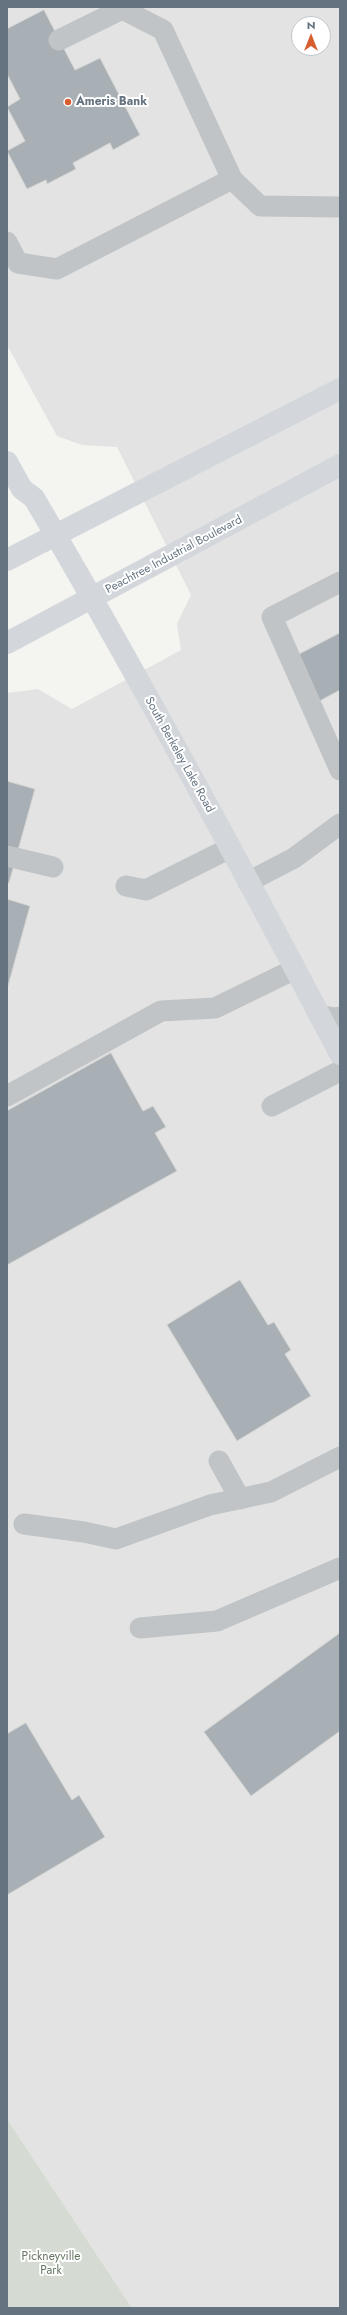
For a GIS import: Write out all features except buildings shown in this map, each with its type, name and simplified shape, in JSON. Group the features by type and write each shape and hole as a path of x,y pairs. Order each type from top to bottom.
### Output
{"main road":[{"path":"7,560 55,534 340,389"},
{"name":"South Berkeley Lake Road","path":"7,462 22,489 34,498 92,599 230,848 295,969 330,1016 340,1054"},
{"name":"Peachtree Industrial Boulevard","path":"7,643 92,599 340,465"}],"lane":[{"path":"59,40 122,9 163,30 232,179 260,206 340,207"},
{"path":"7,242 18,263 57,269 232,179"},
{"path":"340,582 272,617 340,770"},
{"path":"248,882 294,858 340,824"},
{"path":"126,886 146,890 230,848"},
{"path":"7,856 53,867"},
{"path":"7,1096 161,1011 215,1008 295,969"},
{"path":"272,1106 340,1071"},
{"path":"24,1524 84,1532 116,1539 210,1505 271,1492 340,1457"},
{"path":"219,1461 240,1499"},
{"path":"140,1628 217,1621 340,1568"}],"shaded area":[{"path":"7,7 340,7 340,2308 132,2308 7,2119 7,693 38,689 72,709 181,650 177,624 191,595 117,447 82,445 57,436 7,345"}],"green space":[{"name":"Pickneyville Park","path":"7,2119 132,2308 7,2308"}],"place":[{"name":"Ameris Bank","path":"68,102"}]}
